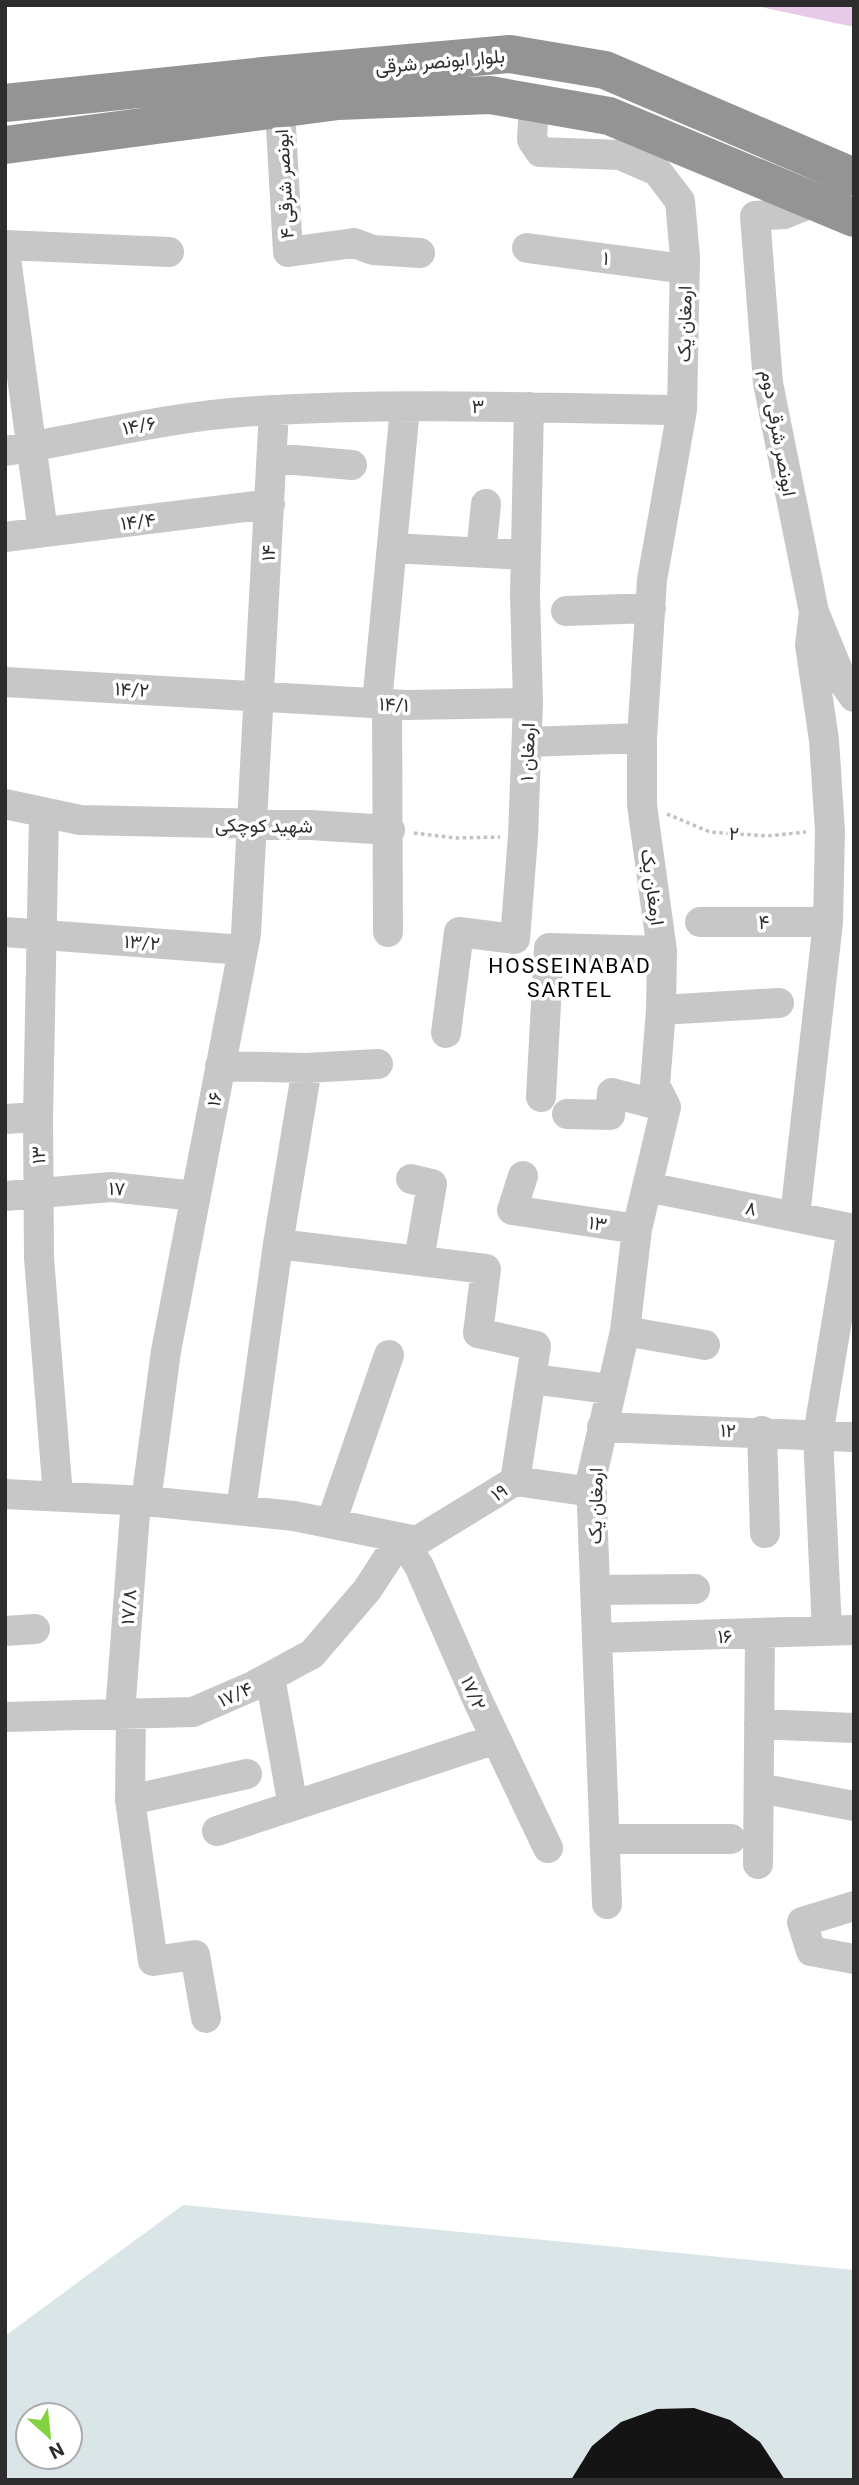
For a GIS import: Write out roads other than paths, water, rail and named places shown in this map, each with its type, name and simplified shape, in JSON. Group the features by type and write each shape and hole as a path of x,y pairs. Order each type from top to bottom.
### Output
{"highway":[{"name":"بلوار ابونصر شرقی","path":"5,103 510,54 605,70 824,167 854,177"},
{"name":"بلوار ابونصر شرقی","path":"5,145 338,101 490,95 609,116 811,203 854,218"}],"street":[{"name":"ارمغان یک","path":"534,101 532,140 540,152 620,155 657,171 680,201 685,269 682,410 652,580 642,738 642,805 662,951 661,1010 655,1084 666,1107 637,1229 625,1331 602,1427 592,1492 607,1904"},
{"name":"ابونصر شرقی ۴","path":"280,108 288,252 354,243 373,250 420,253"},
{"name":"ابونصر شرقی دوم","path":"811,203 784,215 755,216 768,383 814,612 850,684"},
{"path":"5,245 170,252"},
{"name":"۱","path":"527,248 685,269"},
{"path":"5,251 18,449 43,532"},
{"name":"۳","path":"274,410 529,407 682,410"},
{"name":"ارمغان ۱","path":"446,1033 459,933 515,939 527,742 526,555 529,407"},
{"path":"388,932 390,830 382,703 405,408"},
{"name":"۱۴/۶","path":"18,449 155,421 274,410"},
{"name":"۱۴","path":"260,695 274,410"},
{"path":"272,458 352,465"},
{"name":"۱۴/۴","path":"5,537 270,504"},
{"path":"481,553 486,504"},
{"path":"392,548 526,555"},
{"path":"566,611 651,608"},
{"path":"795,1216 828,922 830,831 824,740 810,645 814,612"},
{"name":"۱۴/۲","path":"5,682 260,695"},
{"name":"۱۴/۱","path":"260,695 382,703 528,703"},
{"name":"۱۶","path":"141,1500 166,1351 243,950 260,695"},
{"path":"527,742 642,738"},
{"name":"شهید کوچکی","path":"5,804 80,820 390,830"},
{"name":"۱۳","path":"44,814 38,1117 39,1258 58,1496"},
{"name":"۴","path":"700,922 828,922"},
{"name":"۱۳/۲","path":"5,932 243,950"},
{"path":"541,1097 549,948 662,951"},
{"path":"661,1010 779,1003"},
{"path":"220,1066 307,1068 378,1064"},
{"path":"241,1510 278,1244 307,1068"},
{"path":"568,1114 610,1115 612,1093 666,1107"},
{"path":"5,1119 38,1117"},
{"name":"۱۳","path":"523,1176 512,1210 637,1229"},
{"path":"411,1179 432,1184 419,1260"},
{"name":"۱۷","path":"5,1196 111,1187 195,1196"},
{"name":"۸","path":"647,1187 853,1229"},
{"path":"841,1631 818,1434 853,1229"},
{"path":"278,1244 486,1269 478,1333 536,1346 515,1481"},
{"path":"625,1331 705,1345"},
{"path":"331,1523 389,1355"},
{"path":"532,1379 610,1389"},
{"name":"۱۲","path":"602,1427 762,1431 854,1437"},
{"path":"762,1431 765,1533"},
{"name":"۱۹","path":"409,1539 515,1481 592,1492"},
{"path":"5,1494 141,1500 241,1510 331,1523 409,1539"},
{"name":"۱۷/۸","path":"141,1500 125,1713 130,1800 153,1961 195,1955 206,2018"},
{"name":"۱۷/۴","path":"5,1717 193,1712 270,1677 312,1654 409,1539"},
{"name":"۱۷/۲","path":"409,1539 496,1739 548,1848"},
{"path":"595,1590 695,1589"},
{"path":"5,1631 35,1629"},
{"name":"۱۶","path":"597,1638 841,1631"},
{"path":"758,1864 760,1634"},
{"path":"270,1677 292,1806"},
{"path":"759,1724 854,1728"},
{"path":"217,1831 496,1739"},
{"path":"130,1800 247,1774"},
{"path":"759,1788 854,1806"},
{"path":"605,1839 731,1839"},
{"path":"854,1906 802,1922 811,1951 854,1959"}],"district":[{"name":"HOSSEINABAD SARTEL","path":"570,978"}]}
